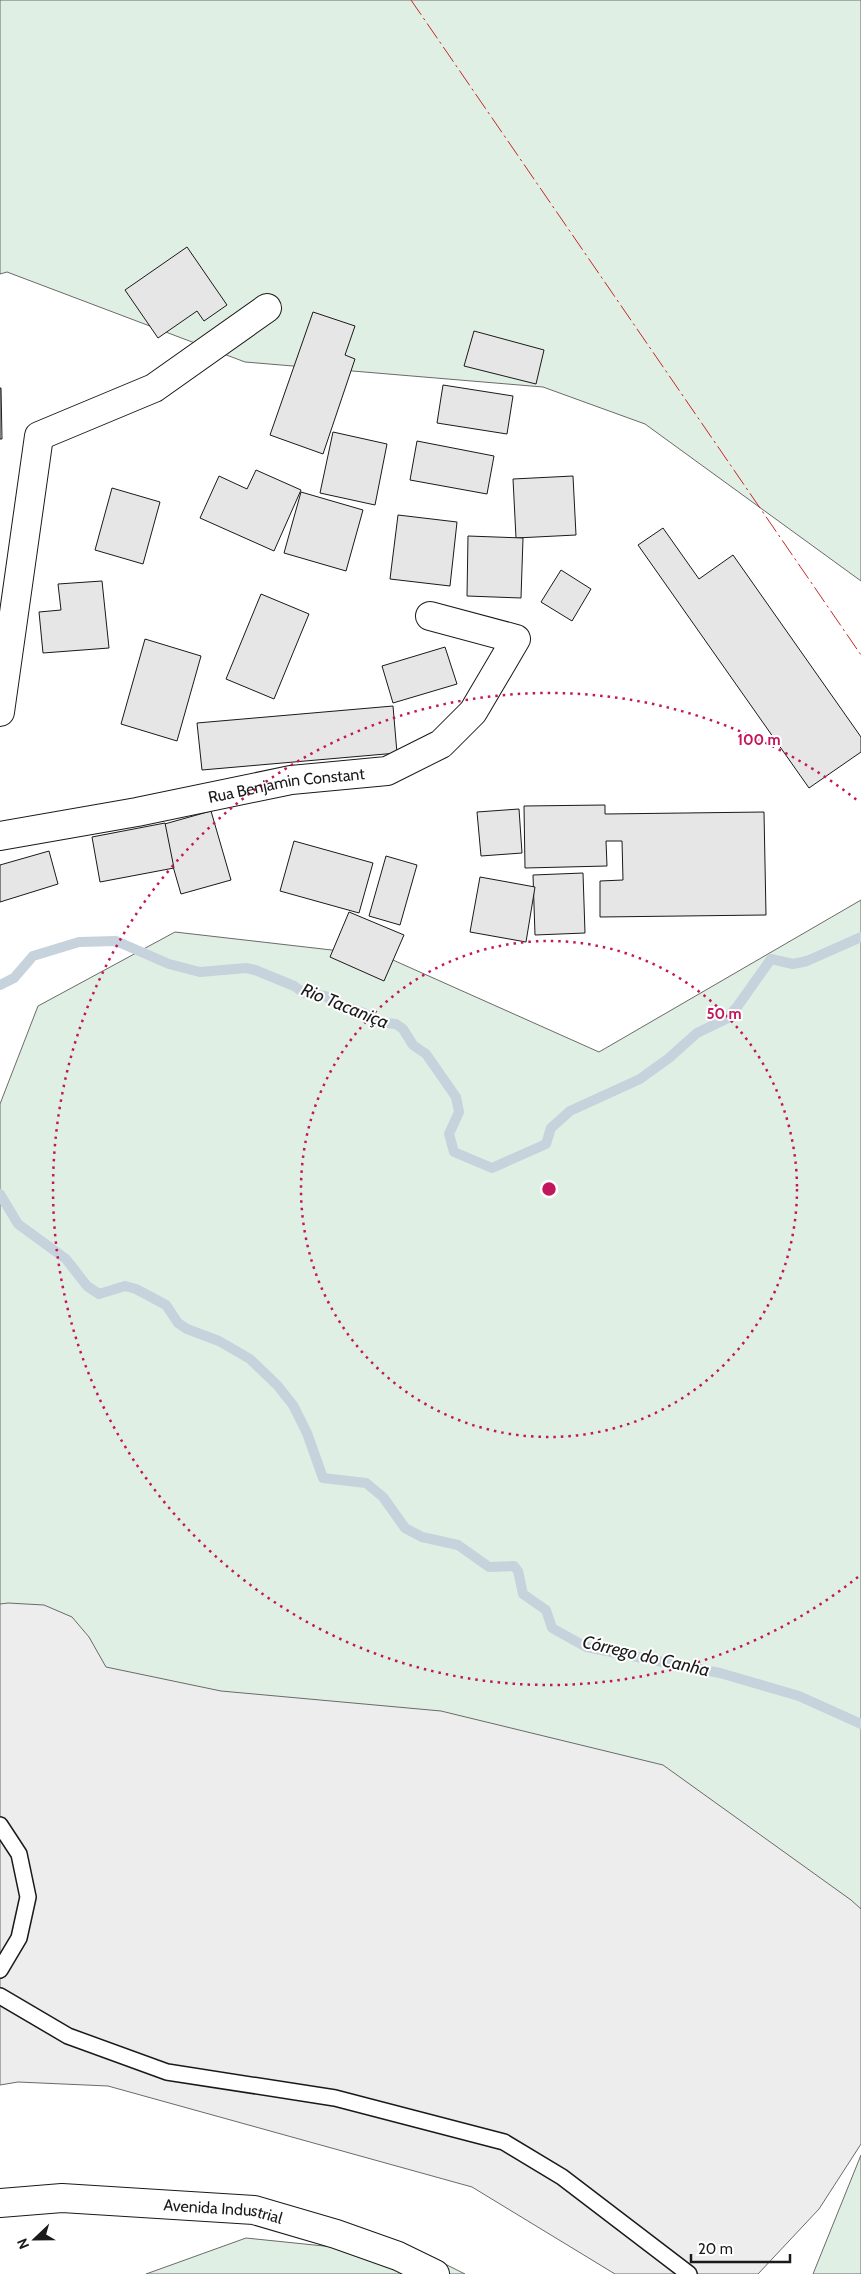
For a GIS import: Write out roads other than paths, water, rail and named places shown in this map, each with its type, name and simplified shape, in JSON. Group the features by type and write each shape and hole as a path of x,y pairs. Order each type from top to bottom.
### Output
{"street":[{"path":"0,712 39,436 154,388 267,308"},
{"name":"Rua Benjamin Constant","path":"0,836 137,812 292,780 387,771 441,744 473,712 516,639 430,616"},
{"name":"Avenida Industrial","path":"0,2204 62,2198 254,2210 336,2234 398,2256 435,2274"}],"lane":[{"path":"0,1825 19,1854 28,1897 19,1938 0,1970"},
{"path":"0,1996 68,2036 167,2072 335,2098 504,2142 562,2178 688,2274"}],"waterway":[{"name":"Rio Tacaniça","path":"0,985 14,978 33,956 79,942 116,941 169,964 200,972 246,968 294,986 304,993 325,996 345,1007 364,1013 377,1022 396,1024 403,1029 413,1045 426,1054 456,1097 459,1112 449,1134 454,1152 492,1168 546,1144 551,1128 570,1111 640,1079 669,1058 697,1033 726,1019 737,1007 771,959 793,964 807,961 861,937"},
{"name":"Córrego do Canha","path":"0,1194 18,1224 66,1259 87,1286 99,1294 125,1286 136,1289 166,1305 178,1323 187,1329 219,1341 250,1359 277,1385 293,1405 307,1433 323,1478 366,1483 383,1497 405,1528 422,1537 458,1545 489,1567 514,1566 518,1571 523,1594 546,1610 552,1628 586,1647 720,1673 799,1696 861,1724"}]}
